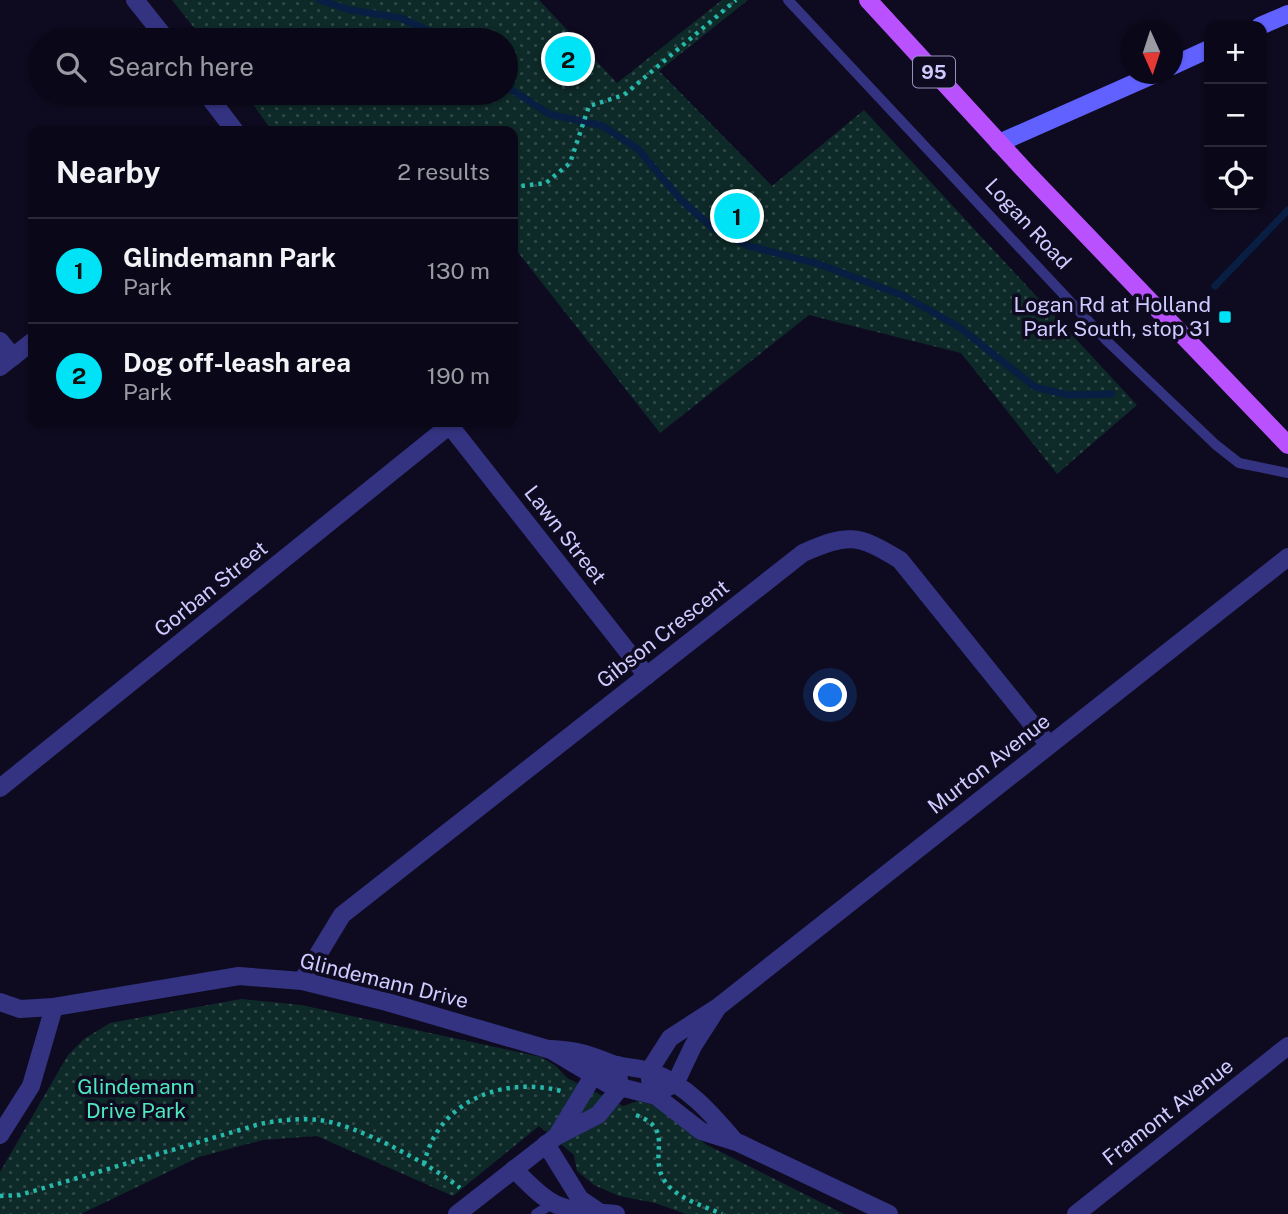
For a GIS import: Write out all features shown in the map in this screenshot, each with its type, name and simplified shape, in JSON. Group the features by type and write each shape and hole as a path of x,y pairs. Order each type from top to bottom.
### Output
{"main road":[{"name":"Logan Road","path":"868,0 999,144 1288,444"}],"street":[{"path":"135,0 157,28"},
{"path":"1267,23 1288,14"},
{"path":"1183,61 1204,51"},
{"path":"999,144 1133,84"},
{"path":"215,105 230,126"},
{"path":"0,341 6,362 28,345"},
{"name":"Gorban Street","path":"0,788 445,427"},
{"name":"Lawn Street","path":"451,427 647,676"},
{"name":"Gibson Crescent","path":"302,981 342,915 803,553 836,539 867,540 900,560 1049,745"},
{"name":"Murton Avenue","path":"649,1071 670,1038 718,1007 1288,557"},
{"name":"Glindemann Drive","path":"0,1002 20,1009 54,1007 239,976 302,981 387,1002 547,1049 593,1076 620,1088 652,1094 678,1110 701,1131 739,1143 889,1214"},
{"path":"0,1135 31,1086 54,1007"},
{"name":"Murton Avenue","path":"675,1084 693,1045 718,1007"},
{"name":"Framont Avenue","path":"1076,1214 1288,1046"},
{"name":"Glindemann Drive","path":"547,1049 580,1050 617,1065 649,1071 696,1098 739,1143"},
{"path":"457,1214 552,1140 598,1115 620,1088 617,1065 593,1076 552,1140"},
{"path":"649,1071 652,1094 675,1084"},
{"path":"552,1140 580,1199 608,1213"},
{"path":"514,1169 552,1204 560,1208 608,1213"}],"lane":[{"name":"Logan Road","path":"788,0 1099,333 1216,445 1239,463 1288,473"},
{"path":"536,1214 552,1204"}],"path":[{"path":"518,186 546,183 570,163 589,106 624,95 736,0"},
{"path":"424,1164 430,1143 442,1127 462,1108 491,1090 526,1085 572,1093"},
{"path":"627,1112 648,1120 655,1126 660,1140 661,1173 667,1184 680,1194 722,1214"},
{"path":"0,1196 29,1192 280,1120 321,1120 335,1123 424,1164 459,1187 472,1202"}],"green space":[{"path":"172,0 539,0 617,83 722,0 748,0 659,71 772,186 864,110 1137,405 1057,474 961,353 809,315 660,433 518,252 518,126 268,126 254,105 518,105 518,28 194,28"},
{"name":"Glindemann Drive Park","path":"241,999 301,1005 541,1057 556,1066 567,1078 623,1106 638,1101 654,1105 707,1145 844,1214 686,1214 655,1203 619,1196 594,1185 577,1171 574,1155 539,1126 453,1196 317,1136 263,1140 199,1157 81,1214 0,1214 0,1172 68,1055 84,1039 110,1023"}],"waterway":[{"path":"320,0 350,10 401,18 422,28"},
{"path":"518,94 549,114 603,126 638,149 681,200 714,229 749,246 819,264 904,296 959,327 1035,387 1068,395 1112,394"},
{"path":"1215,286 1288,210"}],"place":[{"name":"Dog off-leash area","path":"568,59"},
{"name":"Glindemann Park","path":"737,216"},
{"name":"Logan Rd at Holland Park South, stop 31","path":"1225,317"}]}
